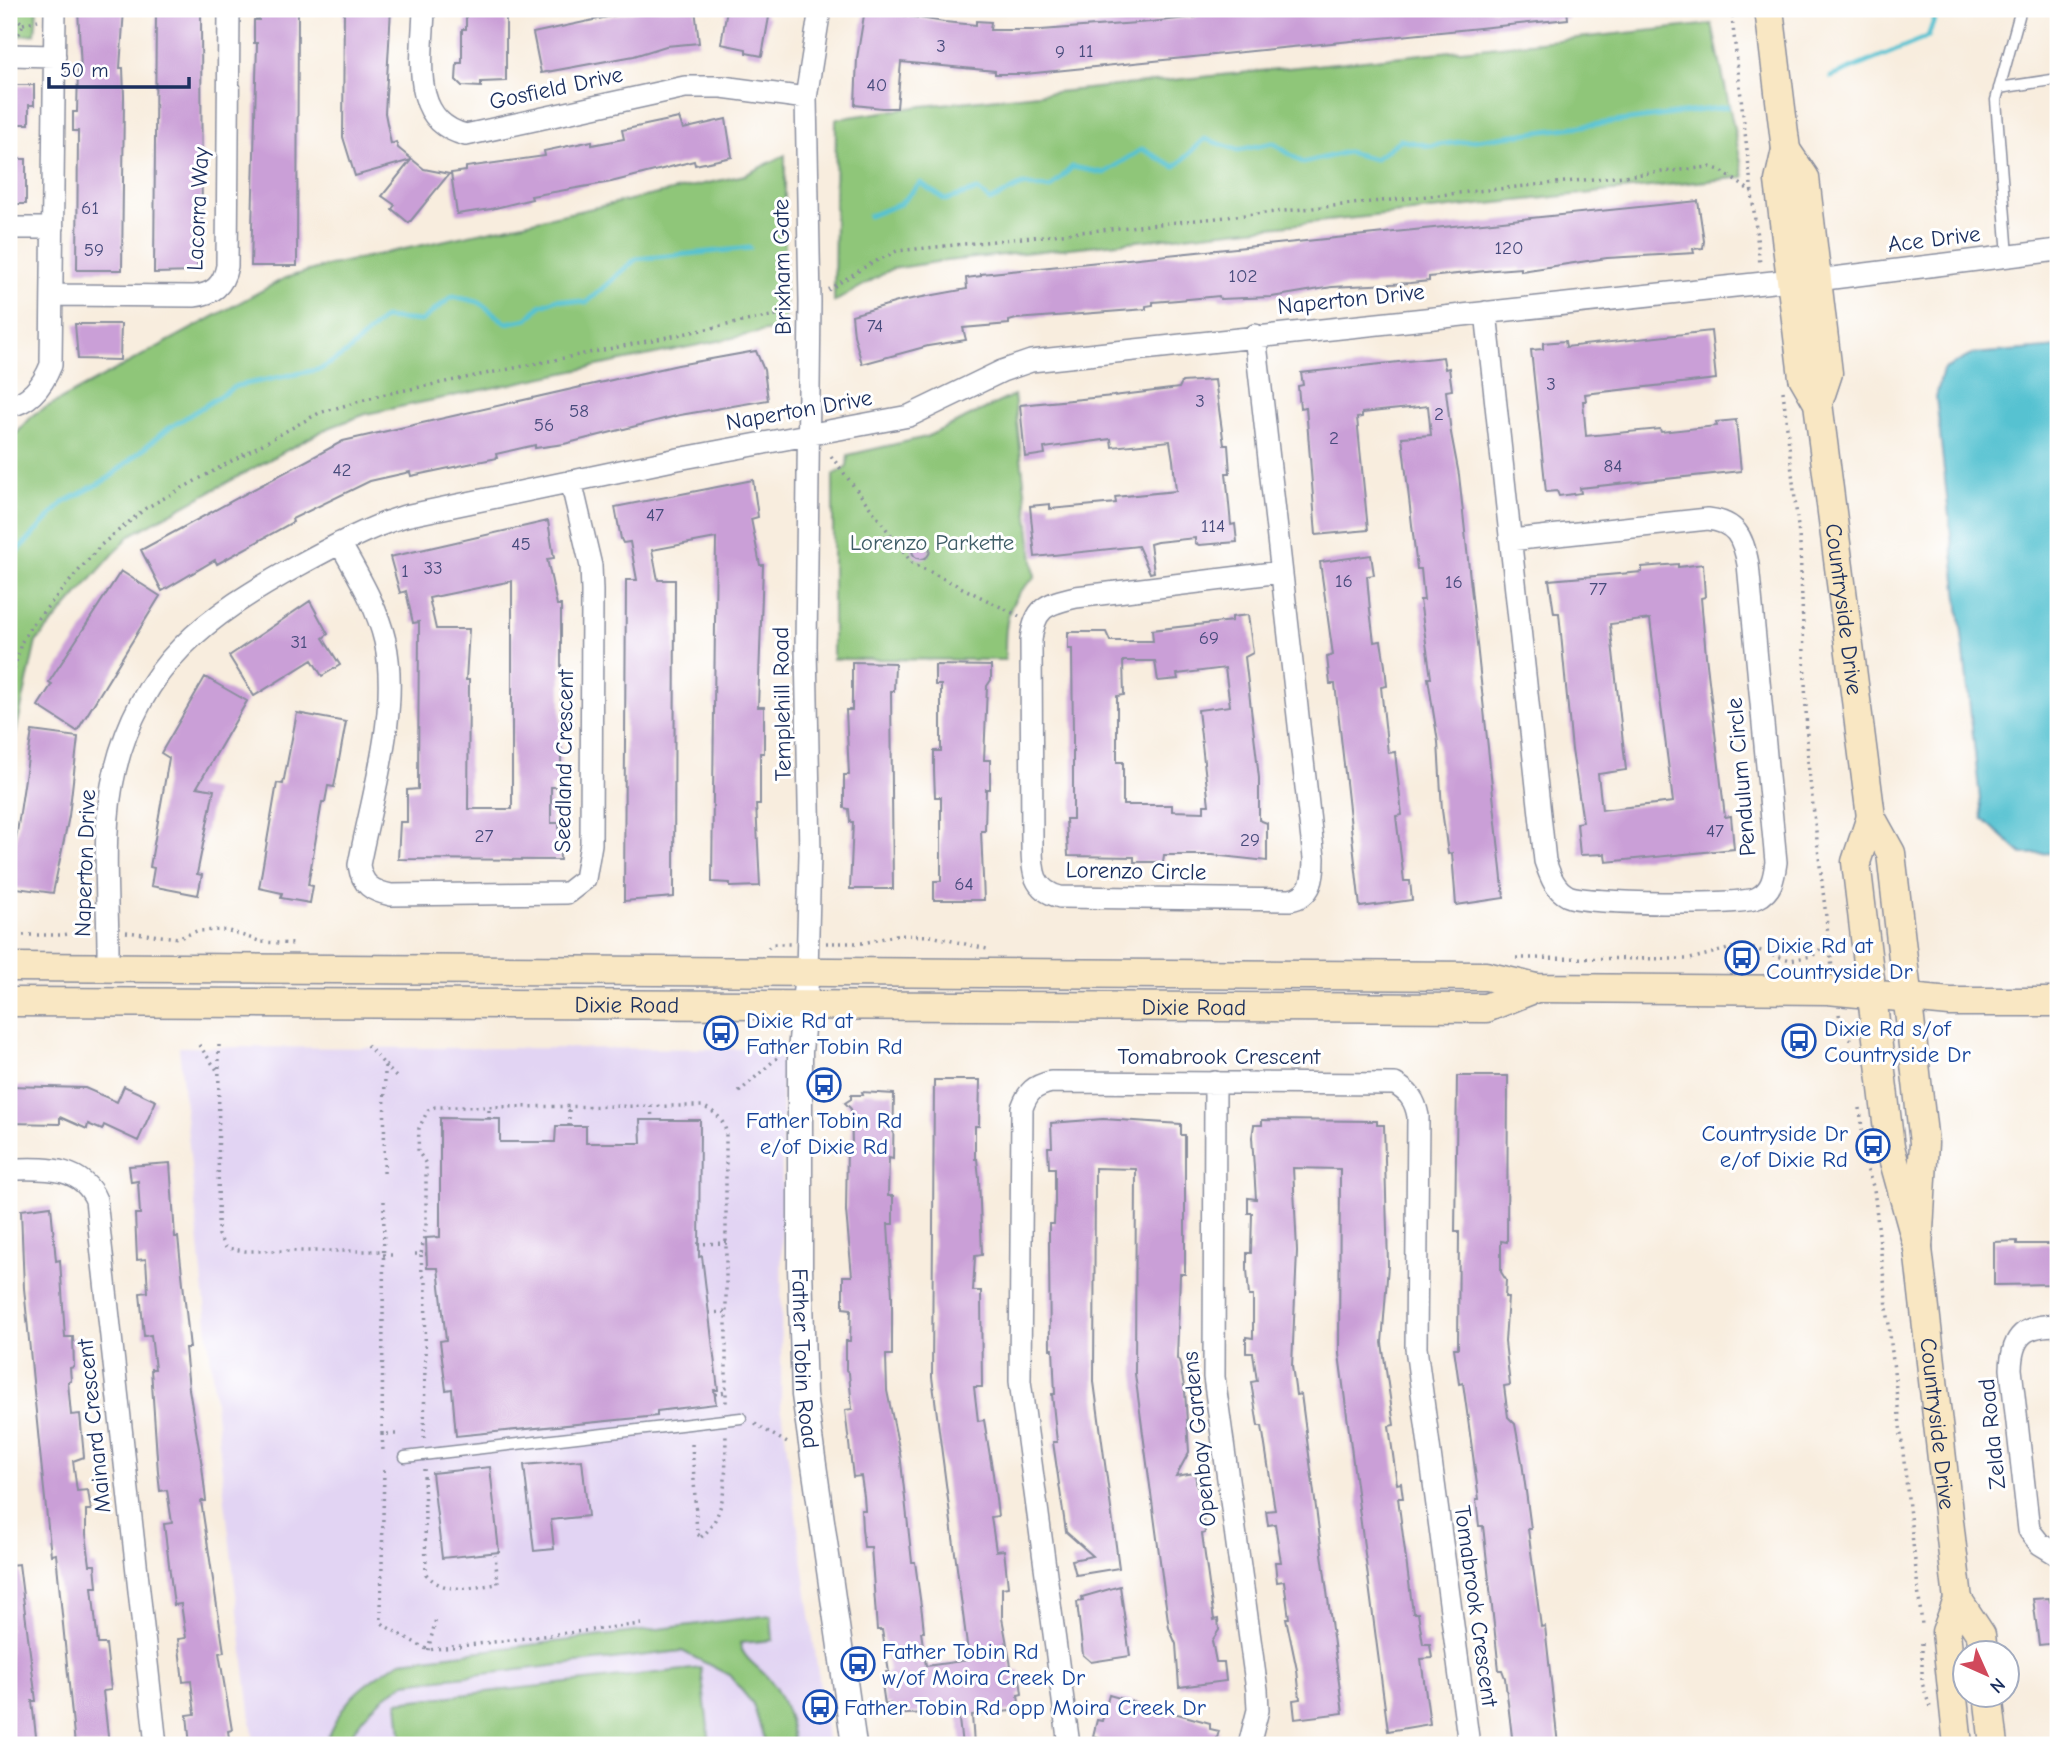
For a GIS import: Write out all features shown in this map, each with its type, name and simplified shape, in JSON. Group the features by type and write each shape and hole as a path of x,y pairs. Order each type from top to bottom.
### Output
{"main road":[{"name":"Countryside Drive","path":"1769,9 1786,150 1805,178 1804,280 1828,373 1818,403 1871,817 1891,853 1924,1143 1918,1248"},
{"name":"Countryside Drive","path":"1871,817 1856,862 1890,1146 1918,1248 1958,1601 1981,1638"},
{"name":"Dixie Road","path":"9,967 1486,976 1536,988 1828,990 1950,1002 2058,1002"},
{"name":"Dixie Road","path":"9,1002 1486,1009 1536,988"},
{"name":"Countryside Drive","path":"1958,1601 1946,1632 1958,1745"},
{"path":"1990,1708 1994,1745"}],"street":[{"name":"Lacorra Way","path":"54,295 194,296 206,295 221,283 227,266 229,9"},
{"name":"Gosfield Drive","path":"424,9 423,98 434,119 451,131 466,135 685,88 722,87 806,99"},
{"path":"806,99 820,9"},
{"path":"9,406 28,398 46,377 51,365 55,56 48,14"},
{"path":"13,48 55,56"},
{"name":"Brixham Gate","path":"806,99 810,302 809,435"},
{"path":"9,228 53,228"},
{"name":"Ace Drive","path":"1804,280 2058,250"},
{"name":"Naperton Drive","path":"108,967 111,799 118,761 135,714 164,668 201,626 254,590 368,528 405,516 571,481 909,416 1002,371 1031,361 1255,335 1804,280"},
{"name":"Pendulum Circle","path":"1486,312 1545,861 1552,880 1558,889 1582,900 1734,903 1760,897 1770,888 1776,862 1748,564 1737,530 1728,523 1708,519 1511,540"},
{"name":"Lorenzo Circle","path":"1255,335 1314,858 1313,882 1299,898 1271,901 1060,897 1048,894 1034,878 1032,868 1031,640 1034,621 1041,610 1054,602 1076,597 1281,572"},
{"name":"Templehill Road","path":"807,971 810,923 806,648 809,435"},
{"name":"Seedland Crescent","path":"340,543 380,625 389,675 389,702 359,865 365,883 373,891 391,895 567,893 585,879 591,844 592,591 590,566 571,481"},
{"name":"Father Tobin Road","path":"807,971 800,1052 800,1268 804,1395 854,1745"},
{"name":"Tomabrook Crescent","path":"1069,1745 1020,1381 1021,1108 1027,1094 1036,1085 1051,1082 1395,1084 1407,1091 1415,1102 1418,1116 1416,1348 1469,1745"},
{"name":"Openbay Gardens","path":"1215,1082 1214,1377 1257,1690 1258,1710 1249,1745"},
{"name":"Mainard Crescent","path":"9,1169 65,1171 91,1188 96,1200 156,1745"},
{"name":"Zelda Road","path":"2058,1325 2042,1325 2018,1338 2011,1351 2029,1530 2040,1544 2058,1555"}],"lane":[{"path":"2008,256 1996,100 2021,9"},
{"path":"1999,88 2058,79"},
{"path":"405,1457 741,1418"}],"path":[{"path":"1731,9 1758,253"},
{"path":"9,11 23,24"},
{"path":"13,48 23,24 48,14"},
{"path":"9,690 21,643 31,626 120,526 146,508 319,413 394,393 696,330 787,315 867,265 897,251 1710,167 1720,170 1752,192"},
{"path":"1528,958 1690,959 1732,948 1755,949 1790,960 1812,956 1829,944 1808,763 1800,545 1782,378"},
{"path":"831,456 912,563 1020,616"},
{"path":"9,935 62,935 84,930"},
{"path":"136,932 179,938 197,931 226,930 262,942 309,944"},
{"path":"1842,1031 1853,1041 1857,1052"},
{"path":"199,1045 218,1071"},
{"path":"219,1045 218,1235 226,1248 397,1255"},
{"path":"368,1045 397,1079"},
{"path":"739,1092 781,1054"},
{"path":"384,1178 385,1065"},
{"path":"1862,1100 1861,1140 1874,1189 1923,1628"},
{"path":"569,1105 569,1126"},
{"path":"489,1106 489,1119"},
{"path":"495,1555 498,1584 459,1589 440,1587 426,1574 423,1434 426,1280 422,1274 426,1226 426,1164 418,1151 419,1128 428,1110 435,1107 489,1106 702,1106 718,1113 726,1131 724,1487 715,1517 703,1538 697,1534 691,1444"},
{"path":"652,1106 652,1120"},
{"path":"383,1451 384,1201"},
{"path":"697,1244 727,1243"},
{"path":"415,1254 424,1254"},
{"path":"709,1313 727,1312"},
{"path":"715,1394 726,1392"},
{"path":"754,1424 789,1444"},
{"path":"382,1434 396,1434"},
{"path":"384,1469 381,1622 428,1650 641,1624"},
{"path":"428,1650 436,1619"},
{"path":"1923,1639 1922,1682 1932,1713"}],"shaded area":[{"path":"179,1047 775,1049 782,1064 781,1406 828,1745 254,1745 225,1501"}],"green space":[{"path":"9,9 37,9 35,34 9,37"},
{"path":"1712,24 1744,177 937,262 892,269 834,302 836,119 922,106"},
{"path":"785,155 785,327 366,414 326,429 130,535 36,642 9,763 9,442 34,414 285,278 326,266 745,175"},
{"name":"Lorenzo Parkette","path":"1014,395 1035,578 1025,586 1012,604 1005,636 1005,660 833,659 833,475 847,467 848,455 926,437"},
{"path":"771,1615 773,1640 740,1643 745,1655 767,1677 784,1704 794,1745 766,1745 753,1704 729,1675 682,1651 405,1683 371,1709 357,1725 347,1745 324,1745 338,1716 354,1695 401,1661"},
{"path":"701,1668 710,1745 402,1745 398,1702"}],"water":[{"path":"2058,347 2058,853 2022,854 1982,818 1936,397 1943,370 1973,354"}],"building":[{"path":"78,9 124,9 120,68 123,68 124,96 122,270 77,270 78,131 73,131 73,112 77,112 78,70 81,70"},
{"path":"156,9 201,9 202,246 199,246 197,272 154,273"},
{"path":"259,9 298,9 297,266 251,266 257,43 254,43 254,20 259,20"},
{"path":"344,9 391,9 385,113 391,144 396,142 398,148 424,169 449,174 409,223 392,209 395,205 382,196 411,160 355,176 343,137"},
{"path":"466,9 506,9 506,81 481,82 481,87 462,86 456,80 457,63 462,63 462,29 466,29"},
{"path":"645,9 695,9 699,43 666,46 634,56 541,73 533,33"},
{"path":"727,9 766,9 765,16 769,17 762,56 746,53 746,49 721,44"},
{"path":"865,9 944,22 976,25 976,21 991,22 990,30 1041,30 1151,22 1196,17 1197,11 1206,9 1567,9 1568,19 1025,74 995,74 995,71 901,62 897,108 882,108 855,105 857,58"},
{"path":"9,85 34,85 34,105 29,105 29,124 9,124"},
{"path":"679,118 683,129 726,119 732,157 695,165 694,161 611,182 531,196 532,199 491,209 457,214 451,173 466,171 466,167 545,156 544,151 592,141 592,145 624,139 622,130"},
{"path":"9,159 26,159 26,204 9,204"},
{"path":"1698,201 1704,241 1703,248 1693,249 1694,253 1607,258 1521,271 1521,268 1429,277 1429,281 1332,287 1272,297 1220,299 1219,296 1153,302 1153,305 1146,306 1146,309 1016,319 1009,321 1009,324 963,328 966,340 928,346 862,364 854,335 852,315 901,301 967,289 966,278 981,274"},
{"path":"75,324 121,324 120,360 78,359"},
{"path":"1711,331 1716,379 1585,394 1586,401 1583,401 1586,436 1660,429 1661,432 1717,426 1716,422 1736,420 1741,471 1580,488 1581,493 1559,496 1557,491 1546,492 1531,350 1543,349 1543,343 1565,341 1566,347"},
{"path":"756,351 764,370 768,400 680,415 564,444 535,448 535,445 496,454 497,458 411,476 410,472 370,481 292,519 293,522 217,564 215,560 162,591 141,550 343,441 678,365"},
{"path":"1443,357 1445,369 1449,368 1452,390 1446,391 1459,475 1504,898 1456,905 1452,853 1448,854 1438,742 1428,678 1431,678 1420,600 1424,600 1421,569 1417,569 1402,437 1431,435 1428,406 1362,413 1362,417 1357,418 1368,530 1316,535 1306,407 1300,408 1298,386 1303,385 1301,373"},
{"path":"1215,380 1224,445 1228,445 1230,473 1226,473 1231,525 1235,524 1237,542 1199,545 1195,543 1195,538 1150,544 1154,572 1150,573 1138,546 1035,557 1030,506 1050,504 1050,509 1116,503 1115,497 1176,491 1173,460 1170,441 1112,447 1111,439 1044,448 1045,454 1025,457 1020,405 1179,388 1182,382"},
{"path":"753,480 758,517 751,519 760,565 763,565 758,707 764,707 764,753 760,753 760,804 756,804 760,886 730,887 730,883 712,882 716,538 652,550 658,580 675,580 674,897 624,901 626,580 637,580 630,542 623,543 621,539 615,507"},
{"path":"548,521 554,558 547,559 557,605 561,605 561,787 551,787 551,823 559,823 560,860 398,859 400,822 407,822 407,790 418,789 419,622 413,623 406,591 400,593 390,557","holes":["512,581 512,809 468,809 469,680 466,680 469,629 436,629 429,598"]},
{"path":"917,541 925,541 930,550 928,557 917,559 912,554 912,546"},
{"path":"1371,555 1374,575 1367,576 1370,610 1374,642 1381,641 1385,666 1387,686 1381,687 1388,753 1395,752 1402,815 1396,816 1404,881 1410,881 1412,900 1360,907 1335,684 1330,684 1327,657 1333,655 1320,562"},
{"path":"1703,564 1705,597 1701,598 1706,656 1725,817 1731,816 1734,849 1606,862 1605,854 1580,855 1577,823 1583,822 1572,750 1559,613 1554,613 1549,580 1642,572 1642,567","holes":["1650,619 1673,802 1602,810 1598,774 1626,770 1610,624"]},
{"path":"121,571 160,596 77,731 38,706 52,684 49,682"},
{"path":"310,601 328,634 323,638 340,665 322,676 312,660 254,696 229,656"},
{"path":"1248,615 1253,653 1245,657 1259,778 1259,820 1267,823 1267,861 1212,855 1164,855 1163,862 1134,862 1134,857 1068,856 1066,819 1073,819 1073,735 1072,649 1068,649 1068,632 1106,632 1110,641 1153,641 1152,630 1232,621 1232,617","holes":["1123,661 1155,661 1158,681 1178,679 1177,674 1225,668 1230,706 1198,710 1209,805 1204,805 1204,812 1172,811 1172,805 1123,805 1123,762 1117,762 1117,696 1124,695"]},
{"path":"852,662 895,663 894,691 891,691 893,889 850,889 853,822 850,822 849,809 844,808 844,775 849,775 846,710 852,710"},
{"path":"935,665 991,666 991,680 987,686 984,760 990,760 990,789 986,789 985,831 981,831 984,900 934,900 934,881 941,881 941,797 935,797 934,751 941,751 941,685 935,685"},
{"path":"205,677 247,701 197,787 214,790 197,874 202,875 198,895 151,886 154,868 150,867 169,758 161,753"},
{"path":"297,713 346,722 334,787 328,786 325,802 322,802 308,885 313,886 310,903 281,898 282,893 259,888 277,783 283,784"},
{"path":"32,731 78,737 69,816 53,893 9,887"},
{"path":"1457,1076 1508,1076 1507,1242 1501,1241 1501,1272 1506,1280 1505,1297 1508,1297 1505,1342 1510,1385 1504,1386 1508,1417 1515,1424 1522,1462 1531,1529 1528,1529 1541,1627 1545,1626 1558,1745 1513,1745 1505,1678 1502,1670 1499,1670 1483,1526 1479,1526 1476,1499 1479,1499 1463,1383 1459,1384 1454,1348 1458,1348 1459,1232 1455,1232"},
{"path":"934,1080 980,1080 975,1159 979,1178 982,1255 975,1256 973,1291 981,1291 982,1387 974,1387 978,1421 984,1420 993,1474 998,1516 991,1517 996,1551 1004,1550 1008,1587 1002,1588 1002,1618 1012,1671 1019,1670 1022,1694 1018,1695 1020,1710 972,1715 974,1745 962,1745 958,1711 892,1715 890,1704 885,1705 882,1684 887,1683 886,1672 889,1672 882,1630 877,1630 871,1547 864,1547 862,1529 861,1510 865,1510 864,1496 861,1476 853,1477 845,1410 852,1409 849,1373 846,1370 846,1341 850,1341 851,1309 843,1308 843,1276 852,1276 846,1211 847,1145 852,1145 851,1109 845,1103 851,1099 851,1095 863,1095 862,1092 894,1094 893,1159 889,1158 888,1196 893,1196 893,1224 888,1224 892,1355 886,1355 887,1391 900,1453 912,1562 915,1562 922,1613 924,1632 921,1632 926,1666 969,1660 932,1377"},
{"path":"9,1086 85,1088 117,1102 124,1086 156,1101 138,1141 104,1125 102,1130 88,1124 87,1129 60,1117 60,1124 9,1123"},
{"path":"440,1118 500,1119 500,1142 555,1142 556,1126 586,1126 586,1143 641,1143 640,1120 700,1120 699,1257 702,1256 718,1390 714,1390 716,1404 657,1411 657,1416 456,1436 452,1389 446,1390 440,1341 446,1340 438,1268 427,1268 426,1238 440,1237"},
{"path":"1103,1119 1181,1124 1181,1135 1185,1135 1185,1274 1180,1274 1177,1359 1185,1391 1189,1452 1176,1476 1195,1473 1199,1487 1205,1533 1202,1534 1214,1620 1218,1619 1219,1630 1212,1641 1216,1662 1224,1662 1226,1681 1179,1687 1176,1644 1169,1628 1135,1374 1136,1169 1095,1168 1094,1382 1119,1568 1076,1575 1072,1560 1093,1556 1066,1532 1053,1442 1057,1442 1052,1394 1055,1394 1053,1349 1050,1349 1049,1224 1054,1224 1055,1168 1049,1168 1048,1147 1052,1147 1051,1123"},
{"path":"1262,1120 1377,1121 1377,1125 1384,1125 1388,1265 1382,1343 1394,1425 1389,1426 1397,1484 1401,1483 1403,1498 1398,1498 1413,1613 1418,1613 1423,1644 1430,1644 1432,1658 1421,1659 1430,1724 1388,1731 1339,1354 1340,1169 1293,1168 1297,1251 1292,1366 1296,1395 1301,1394 1343,1713 1295,1719 1293,1700 1300,1699 1297,1670 1286,1618 1289,1618 1284,1581 1277,1582 1275,1562 1281,1562 1275,1524 1268,1525 1266,1511 1275,1510 1262,1426 1258,1426 1251,1382 1257,1381 1253,1353 1246,1353 1246,1337 1253,1338 1253,1296 1249,1296 1247,1269 1247,1253 1251,1253 1252,1213 1248,1213 1248,1198 1256,1199 1252,1137 1254,1125 1262,1125"},
{"path":"170,1163 175,1237 178,1237 190,1348 185,1348 189,1389 206,1501 201,1501 224,1652 219,1653 232,1730 228,1731 230,1745 190,1745 187,1715 195,1714 191,1681 183,1682 178,1639 186,1638 181,1604 174,1605 164,1524 172,1523 167,1490 160,1491 158,1472 151,1369 155,1369 151,1335 144,1336 140,1293 148,1292 146,1259 137,1260 135,1214 140,1214 138,1181 131,1182 129,1166"},
{"path":"51,1206 56,1261 60,1260 65,1337 73,1337 74,1367 70,1368 71,1381 68,1382 71,1415 80,1414 84,1457 73,1461 77,1491 88,1490 91,1510 86,1510 86,1534 90,1565 95,1565 97,1587 92,1587 98,1644 106,1644 111,1690 103,1691 109,1745 75,1745 56,1554 51,1555 24,1288 21,1210"},
{"path":"2017,1241 2017,1244 2056,1244 2058,1280 2051,1280 2051,1284 1994,1285 1994,1242"},
{"path":"582,1460 588,1516 551,1520 554,1549 534,1551 524,1465"},
{"path":"490,1467 499,1552 442,1558 432,1473"},
{"path":"19,1564 36,1701 32,1701 37,1745 9,1745 9,1565"},
{"path":"1120,1586 1130,1656 1091,1662 1083,1655 1077,1602 1083,1601 1082,1597"},
{"path":"2049,1598 2050,1602 2058,1601 2058,1643 2039,1645 2033,1599"},
{"path":"1109,1695 1210,1723 1210,1729 1219,1731 1215,1745 1116,1745 1097,1740 1098,1737 1093,1736 1097,1720 1102,1721"}],"waterway":[{"path":"1831,77 1928,37 1938,9"},
{"path":"869,216 900,204 921,183 945,200 978,190 990,201 1022,185 1051,188 1072,167 1104,173 1142,149 1175,167 1205,139 1238,150 1273,143 1303,163 1347,152 1375,159 1400,140 1430,146 1727,107"},
{"path":"9,560 63,503 109,478 166,430 236,386 321,369 348,352 384,318 421,321 453,296 479,302 506,323 528,319 540,306 557,299 586,303 636,259 750,248"}],"place":[{"name":"Dixie Rd at Countryside Dr","path":"1742,958"},
{"name":"Dixie Rd at Father Tobin Rd","path":"721,1033"},
{"name":"Dixie Rd s/of Countryside Dr","path":"1799,1041"},
{"name":"Father Tobin Rd e/of Dixie Rd","path":"824,1085"},
{"name":"Countryside Dr e/of Dixie Rd","path":"1873,1146"},
{"name":"Father Tobin Rd w/of Moira Creek Dr","path":"858,1664"},
{"name":"Father Tobin Rd opp Moira Creek Dr","path":"820,1707"}]}
